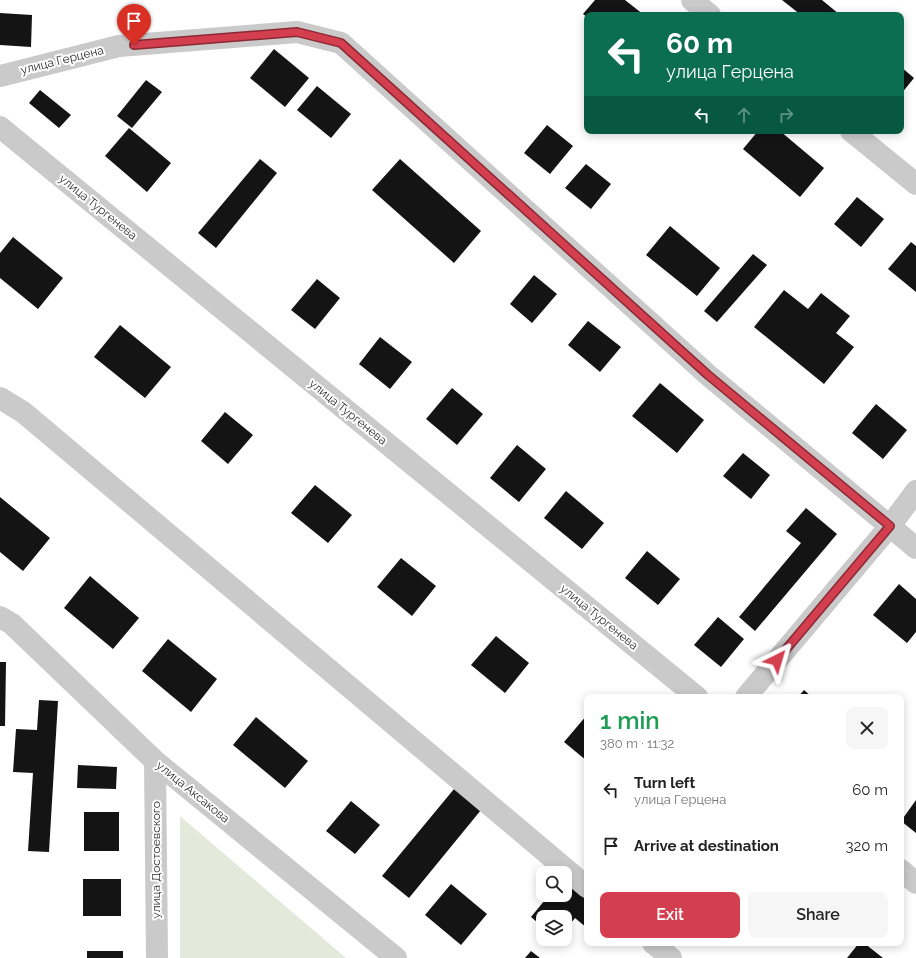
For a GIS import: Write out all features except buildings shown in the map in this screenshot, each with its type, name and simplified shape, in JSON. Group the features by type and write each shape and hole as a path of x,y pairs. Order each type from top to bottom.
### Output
{"street":[{"path":"692,0 706,12"},
{"name":"улица Герцена","path":"0,76 119,46 297,32 341,43 708,375 916,548"},
{"name":"улица Тургенева","path":"0,127 693,694"},
{"path":"855,134 916,184"},
{"path":"0,398 23,412 584,884"},
{"path":"749,694 890,526 916,491"},
{"name":"улица Аксакова","path":"0,617 12,624 155,761 396,958"},
{"name":"улица Достоевского","path":"155,761 157,958"},
{"path":"904,873 916,883"},
{"path":"657,946 671,958"}],"shaded area":[{"path":"180,816 346,958 180,958"}],"route":[{"path":"134,45 297,32 341,43 708,375 890,526 777,660"}]}
